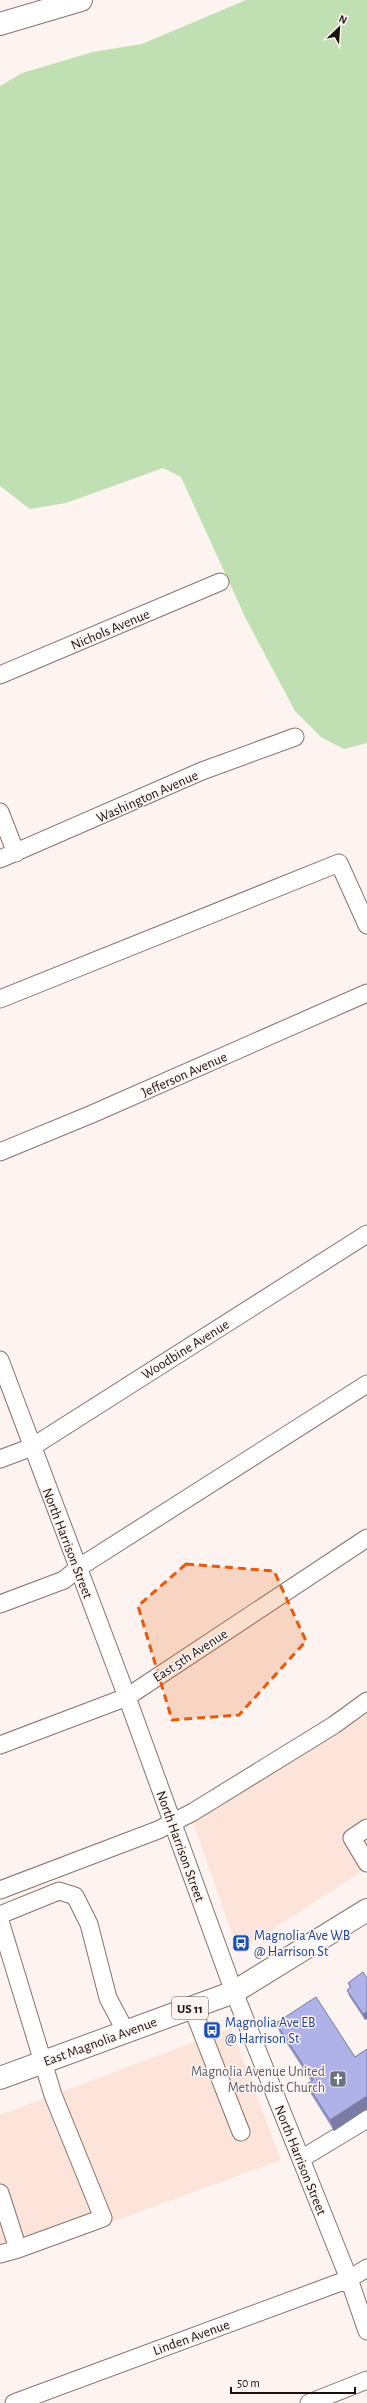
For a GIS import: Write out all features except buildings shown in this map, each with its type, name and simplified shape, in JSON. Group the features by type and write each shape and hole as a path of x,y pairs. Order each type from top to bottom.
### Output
{"main road":[{"path":"0,24 81,0"},
{"name":"East Magnolia Avenue","path":"0,2078 234,1992 367,1910"}],"street":[{"name":"Nichols Avenue","path":"0,675 220,582"},
{"name":"Washington Avenue","path":"0,859 202,771 295,737"},
{"path":"0,812 16,853"},
{"path":"0,999 339,863 367,924"},
{"name":"Jefferson Avenue","path":"0,1152 92,1114 367,993"},
{"name":"Woodbine Avenue","path":"0,1459 32,1447 367,1234"},
{"name":"North Harrison Street","path":"0,1360 127,1697 234,1992 349,2279 367,2331"},
{"path":"0,1604 64,1580 78,1568 367,1384"},
{"name":"East 5th Avenue","path":"0,1745 127,1697 367,1538"},
{"path":"0,1890 158,1830 200,1808 334,1725 367,1700"},
{"path":"367,1828 352,1838 367,1862"},
{"path":"0,1915 59,1891 75,1896 88,1924 108,1998 126,2032"},
{"path":"0,1921 53,2095 103,2218 18,2249 0,2254"},
{"path":"192,2007 241,2132"},
{"path":"301,2159 367,2119"},
{"path":"0,2193 18,2249"},
{"name":"Linden Avenue","path":"14,2403 349,2279 367,2268"},
{"path":"310,2403 367,2380"}],"highlighted area":[{"path":"186,1564 274,1571 306,1641 239,1715 172,1720 138,1606"}],"shaded area":[{"path":"367,1701 367,1868 247,1946 240,1945 233,1937 190,1813"},
{"path":"231,2028 281,2160 0,2263 0,2115"}],"green space":[{"path":"246,0 367,0 367,743 344,749 321,737 295,711 246,619 181,477 163,468 66,503 30,509 0,486 0,86 22,73 93,52 142,44"}],"place":[{"name":"Magnolia Ave WB @ Harrison St","path":"241,1943"},
{"name":"Magnolia Ave EB @ Harrison St","path":"212,2030"},
{"name":"Magnolia Avenue United Methodist Church","path":"338,2079"}]}
